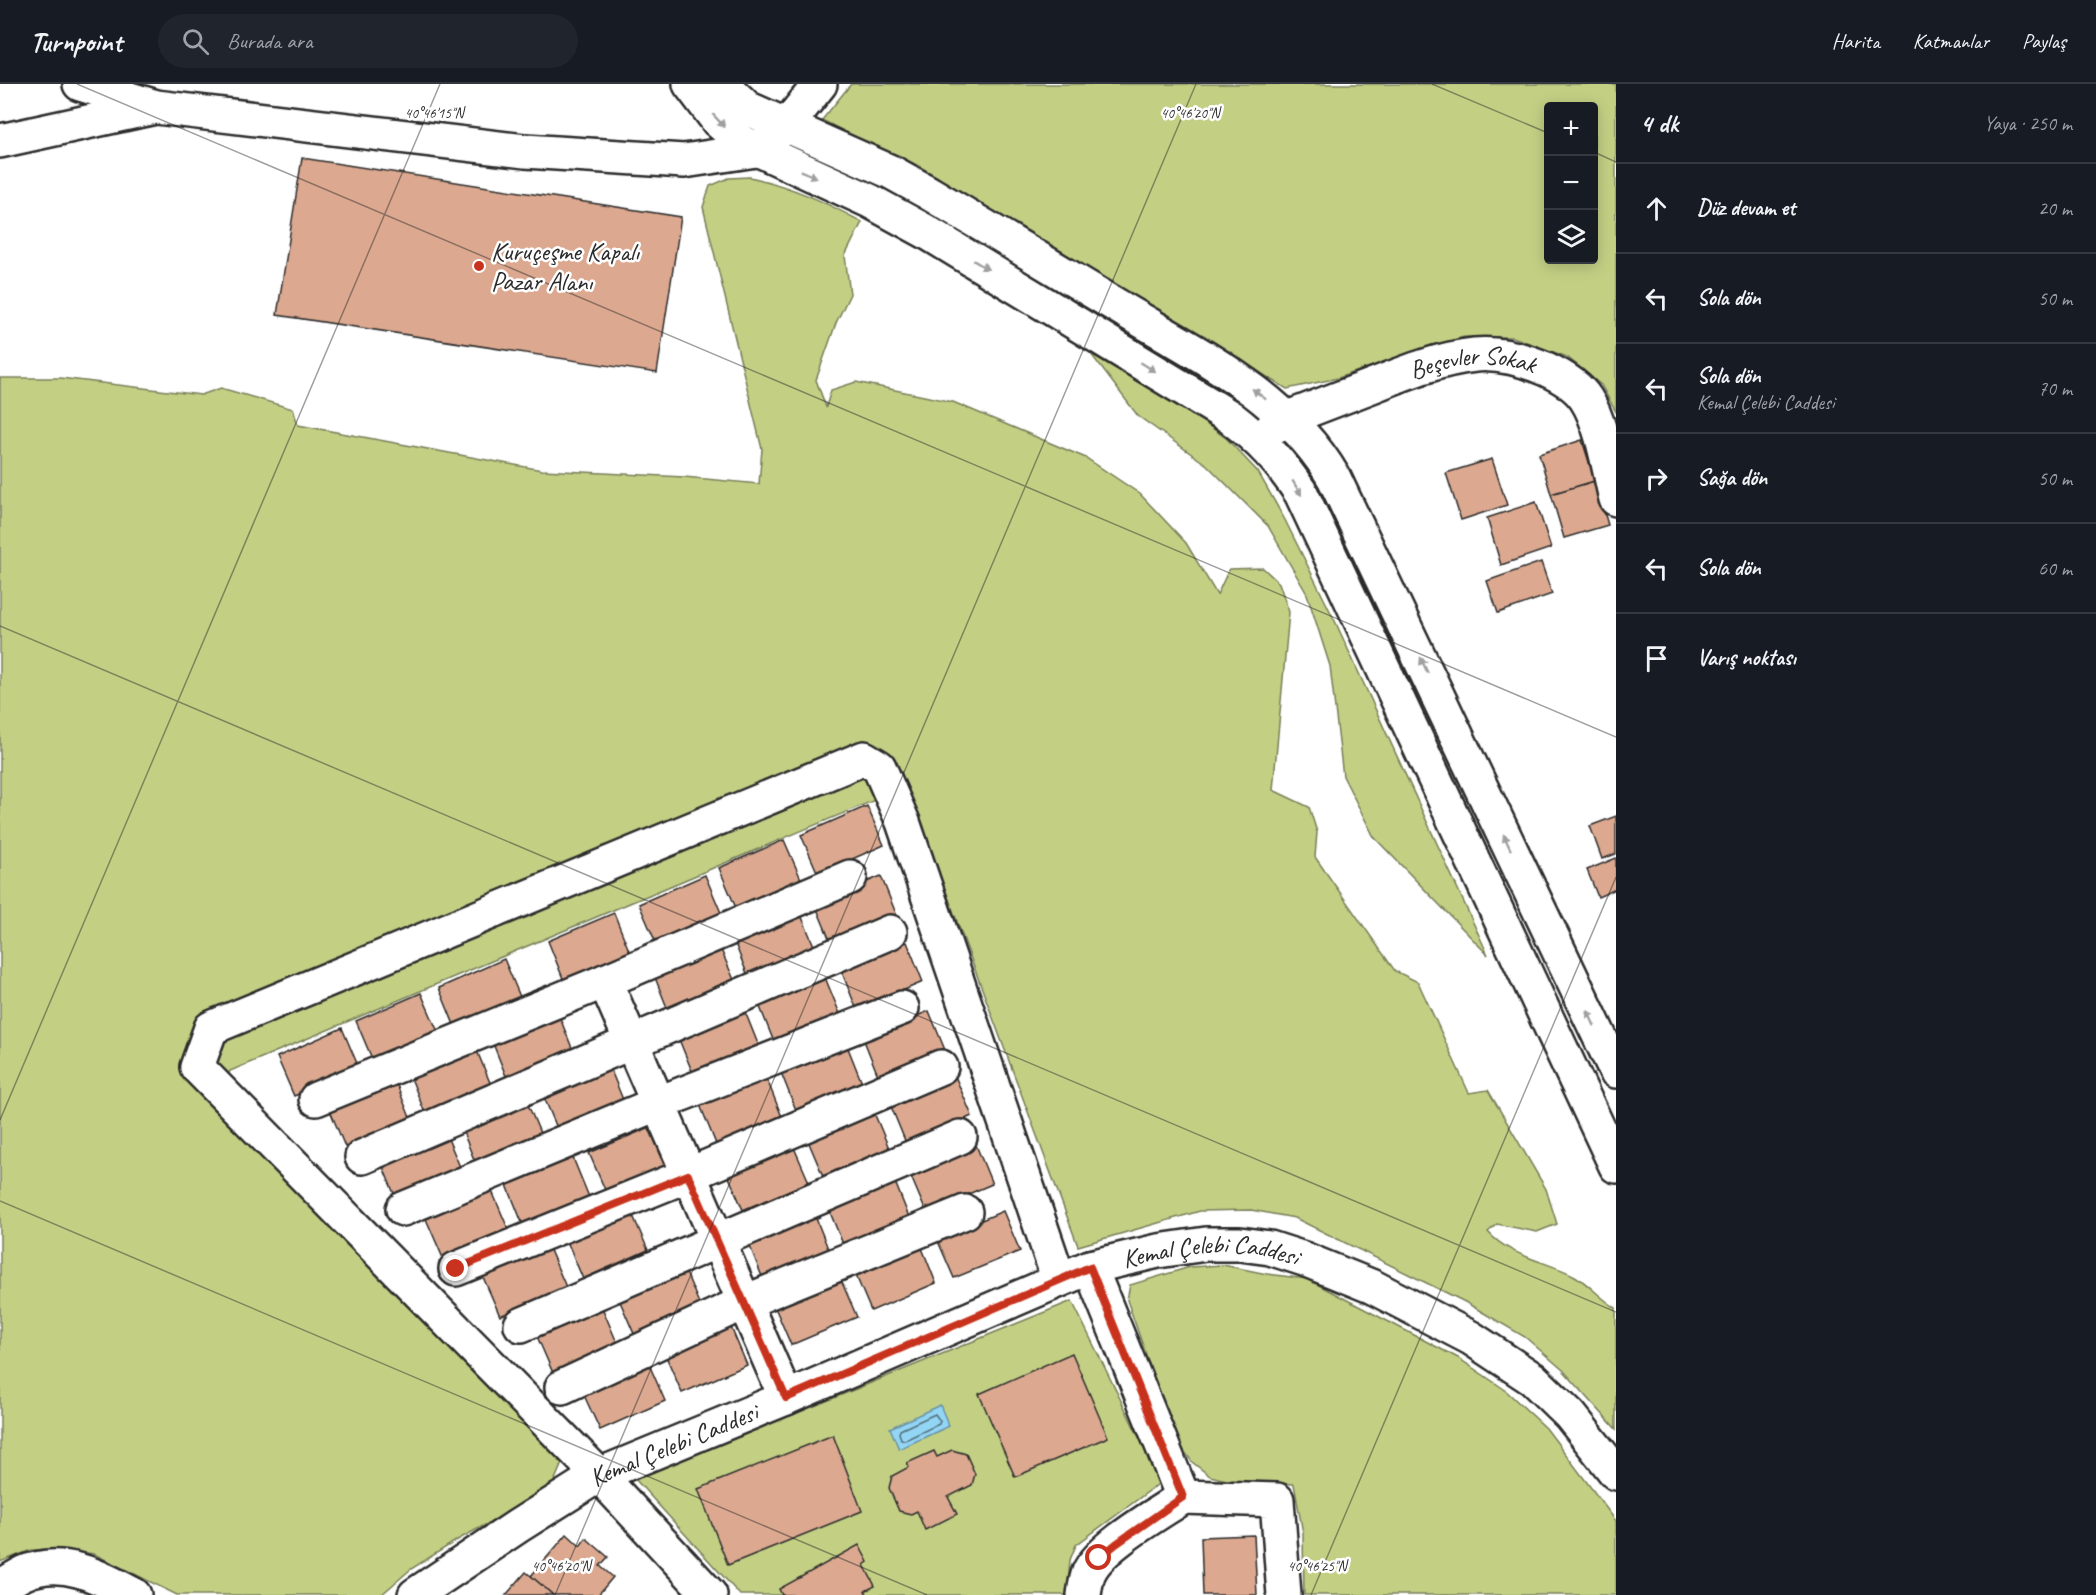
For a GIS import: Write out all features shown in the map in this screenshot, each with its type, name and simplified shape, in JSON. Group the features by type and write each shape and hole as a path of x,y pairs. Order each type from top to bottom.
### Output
{"street":[{"path":"80,84 156,107 525,151 684,162 756,150 787,125 820,84"},
{"path":"690,84 718,121 742,142 870,201 925,231 1230,417 1257,438 1284,468 1300,494 1607,1125 1616,1166"},
{"path":"722,84 747,108 891,172 929,193 1231,374 1288,418 1324,460 1334,478 1616,1071"},
{"path":"0,141 156,107"},
{"name":"Beşevler Sokak","path":"1257,438 1288,418 1416,368 1476,355 1496,356 1535,364 1574,385 1585,397 1594,412 1616,499"},
{"path":"710,1595 599,1475 197,1067 211,1028 864,758 879,767 903,822 1059,1280"},
{"path":"316,1099 605,981 850,877"},
{"path":"363,1157 890,932"},
{"path":"605,981 786,1398"},
{"path":"403,1209 659,1103 902,1008"},
{"path":"456,1269 688,1175 941,1067"},
{"path":"521,1325 960,1137"},
{"path":"562,1387 745,1302 965,1212"},
{"name":"Kemal Çelebi Caddesi","path":"415,1595 599,1475 786,1398 1090,1267 1158,1251 1206,1244 1240,1244 1270,1248 1304,1259 1373,1287 1471,1338 1533,1379 1570,1415 1616,1473"},
{"path":"1090,1267 1183,1497"},
{"path":"1084,1595 1089,1572 1099,1558 1183,1497 1278,1500 1284,1595"},
{"path":"0,1587 25,1573 49,1566 70,1568 97,1575 134,1595"}],"green space":[{"path":"851,84 1616,84 1616,412 1601,385 1567,357 1513,337 1464,337 1338,378 1287,389 1160,310 928,175 822,120"},
{"path":"750,177 808,195 862,222 845,256 850,294 836,323 816,380 826,407 831,390 856,382 953,402 1086,458 1140,494 1186,543 1217,595 1229,569 1263,568 1279,583 1289,612 1273,790 1309,807 1317,832 1315,857 1395,971 1418,982 1469,1093 1488,1090 1546,1189 1557,1224 1537,1232 1497,1224 1488,1232 1518,1253 1575,1276 1616,1308 1616,1429 1563,1370 1525,1337 1465,1302 1295,1218 1251,1210 1200,1211 1078,1246 924,833 877,799 230,1071 217,1101 547,1441 562,1463 554,1482 535,1498 459,1539 411,1569 381,1595 177,1595 94,1554 61,1549 31,1550 0,1562 0,378 60,378 201,395 221,388 293,409 298,425 542,470 684,477 759,484 762,449 703,207 710,186 729,178"},
{"path":"1091,354 1190,412 1227,439 1258,472 1285,520 1335,621 1488,955 1374,837 1343,776 1330,666 1307,594 1268,526 1207,465 1138,416"},
{"path":"1223,1265 1307,1279 1458,1358 1504,1389 1546,1428 1616,1521 1616,1595 1304,1595 1303,1533 1294,1484 1231,1481 1210,1476 1192,1462 1175,1438 1127,1300 1130,1285 1190,1267"},
{"path":"1072,1301 1161,1482 1076,1545 1070,1560 1067,1595 740,1595 635,1479"}],"water":[{"path":"940,1405 949,1426 899,1449 890,1428"}],"building":[{"name":"Kuruçeşme Kapalı Pazar Alanı","path":"302,158 681,217 657,373 277,315"},
{"path":"1582,440 1595,481 1551,494 1539,454"},
{"path":"1492,459 1507,505 1461,520 1446,473"},
{"path":"1595,481 1608,525 1564,538 1551,494"},
{"path":"1536,502 1551,548 1501,565 1487,518"},
{"path":"1541,562 1552,594 1498,613 1487,581"},
{"path":"867,806 884,845 818,874 801,835"},
{"path":"1616,816 1616,854 1602,859 1590,826"},
{"path":"784,840 801,879 736,908 719,868"},
{"path":"1616,858 1616,889 1598,897 1587,870"},
{"path":"705,875 722,915 656,943 639,904"},
{"path":"881,876 897,916 831,943 815,904"},
{"path":"798,908 815,948 748,976 732,936"},
{"path":"614,913 630,953 564,981 548,941"},
{"path":"907,942 923,982 857,1010 841,970"},
{"path":"718,943 735,982 668,1010 652,970"},
{"path":"504,959 521,999 455,1027 439,988"},
{"path":"824,975 840,1014 774,1042 758,1002"},
{"path":"421,993 438,1032 373,1061 356,1021"},
{"path":"744,1009 760,1049 694,1076 678,1037"},
{"path":"929,1011 945,1050 879,1078 863,1038"},
{"path":"558,1013 574,1053 508,1081 492,1041"},
{"path":"342,1028 359,1068 294,1096 277,1057"},
{"path":"846,1043 862,1083 796,1110 780,1070"},
{"path":"475,1046 491,1085 425,1113 409,1073"},
{"path":"610,1068 626,1107 560,1135 543,1095"},
{"path":"955,1076 972,1116 906,1143 890,1104"},
{"path":"766,1077 782,1117 716,1144 700,1105"},
{"path":"395,1080 411,1120 345,1147 329,1108"},
{"path":"526,1100 543,1140 477,1167 461,1127"},
{"path":"872,1108 889,1148 823,1176 806,1136"},
{"path":"655,1125 672,1165 606,1192 589,1153"},
{"path":"446,1134 463,1174 397,1201 381,1162"},
{"path":"792,1143 809,1182 743,1210 726,1170"},
{"path":"976,1145 992,1184 926,1212 909,1172"},
{"path":"573,1158 589,1197 523,1225 507,1185"},
{"path":"893,1177 909,1217 843,1244 827,1205"},
{"path":"492,1191 509,1231 443,1258 426,1219"},
{"path":"631,1211 648,1250 583,1279 566,1239"},
{"path":"813,1211 829,1251 763,1279 747,1239"},
{"path":"1003,1211 1020,1251 954,1278 937,1239"},
{"path":"920,1243 936,1283 871,1311 854,1271"},
{"path":"549,1248 566,1287 500,1316 483,1277"},
{"path":"684,1268 701,1308 635,1336 618,1297"},
{"path":"840,1278 857,1317 791,1345 774,1305"},
{"path":"601,1305 618,1345 553,1373 536,1334"},
{"path":"730,1325 747,1365 682,1393 665,1354"},
{"path":"1072,1353 1108,1437 1015,1477 979,1394"},
{"path":"648,1362 665,1401 600,1430 582,1391"},
{"path":"833,1435 862,1511 728,1565 698,1489"},
{"path":"952,1450 966,1454 975,1474 972,1485 948,1497 957,1514 925,1530 917,1511 911,1514 899,1511 889,1488 892,1476 909,1467 907,1463 934,1451 937,1457"},
{"path":"567,1534 580,1546 586,1538 608,1557 600,1566 613,1577 598,1595 553,1595 531,1576"},
{"path":"1254,1535 1257,1595 1203,1595 1201,1537"},
{"path":"859,1545 868,1562 864,1565 875,1586 865,1591 868,1595 782,1595 779,1589"},
{"path":"526,1572 531,1576 553,1595 506,1595"}],"place":[{"name":"Kuruçeşme Kapalı Pazar Alanı","path":"479,266"}],"route":[{"path":"456,1269 688,1175 786,1398 1090,1267 1183,1497 1099,1558"}]}
